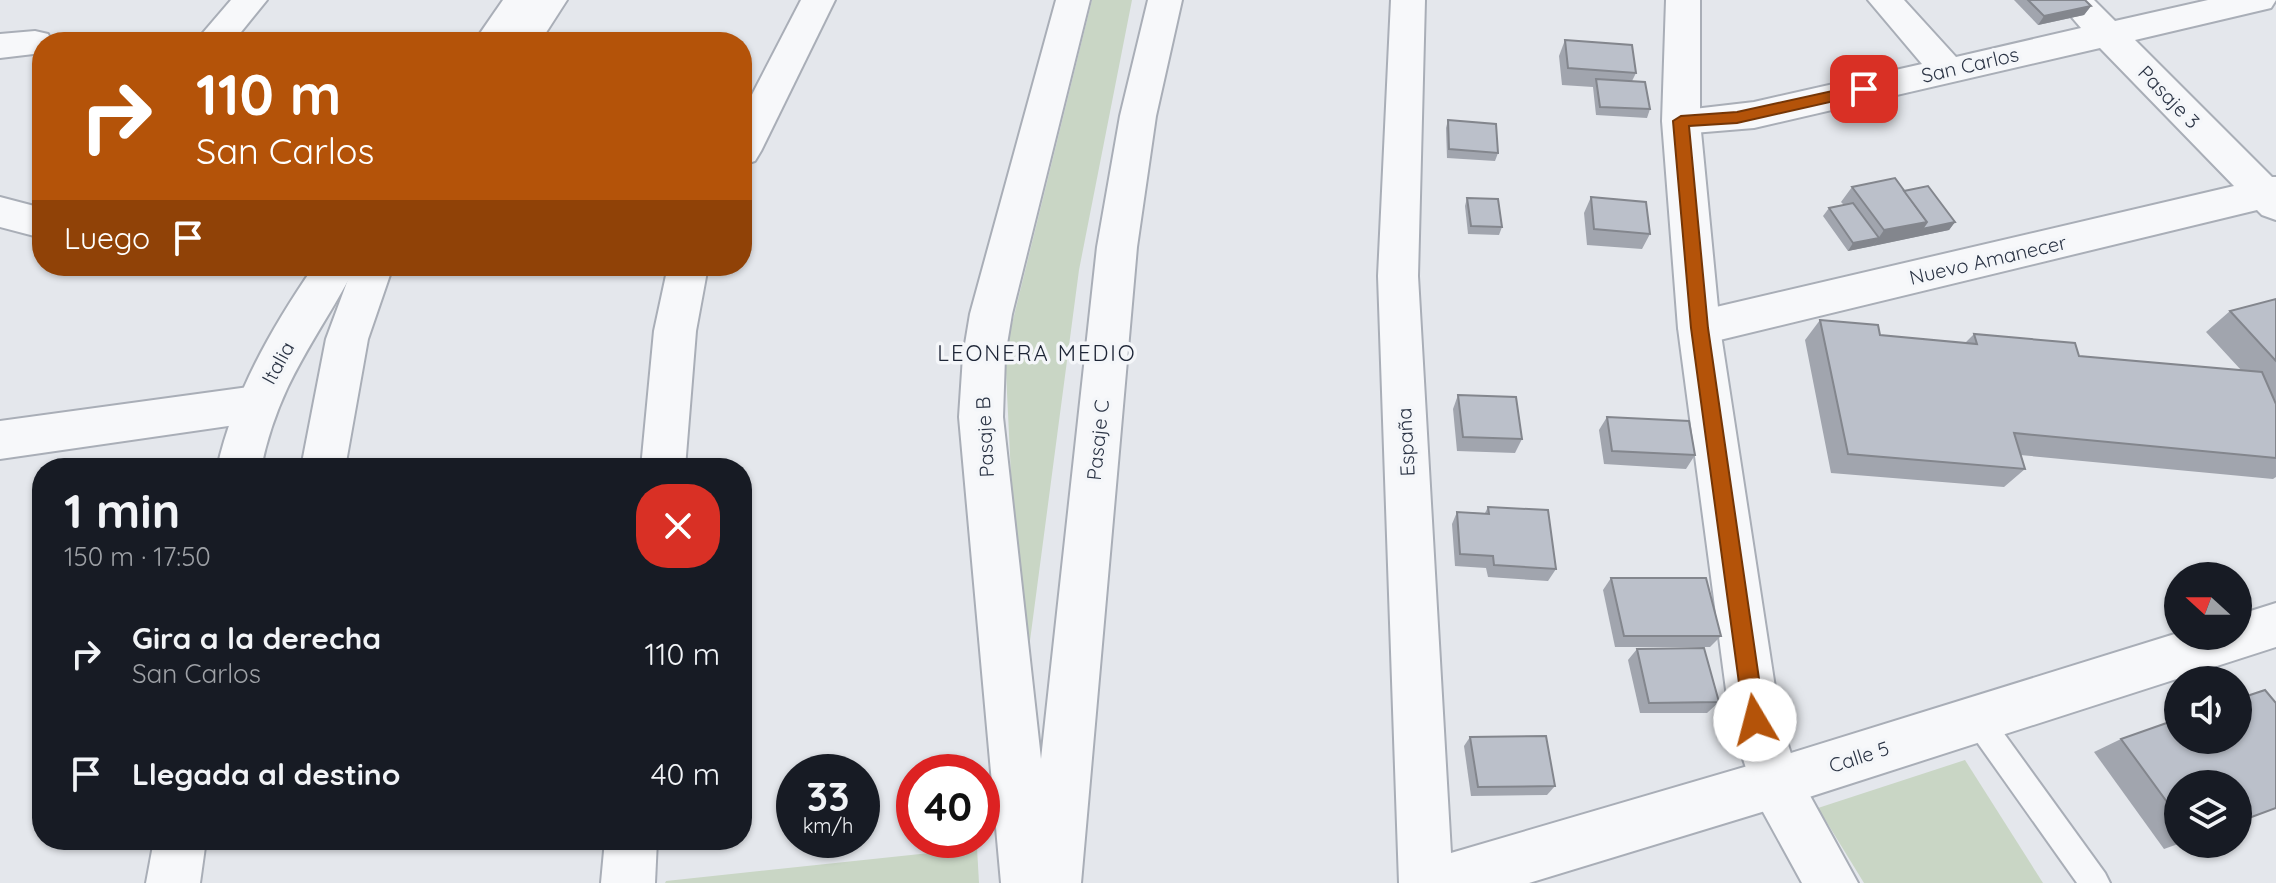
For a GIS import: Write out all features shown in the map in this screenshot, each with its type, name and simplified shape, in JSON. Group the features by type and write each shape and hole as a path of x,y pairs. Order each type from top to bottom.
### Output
{"street":[{"path":"222,32 250,0"},
{"path":"499,32 521,0"},
{"path":"529,32 550,0"},
{"path":"752,131 818,0"},
{"name":"Pasaje B","path":"1028,883 981,417 984,356 991,314 1073,0"},
{"name":"Pasaje C","path":"1054,883 1117,247 1135,130 1165,0"},
{"name":"España","path":"1408,0 1398,276 1426,883"},
{"path":"1683,0 1681,121 1699,328 1755,720 1775,783 1831,883"},
{"path":"1885,0 1948,71"},
{"name":"Pasaje 3","path":"2074,0 2272,197"},
{"name":"San Carlos","path":"1681,121 1754,115 2259,0"},
{"path":"0,46 32,43"},
{"name":"Nuevo Amanecer","path":"1699,328 2272,197"},
{"path":"0,212 32,220"},
{"name":"Italia","path":"242,458 256,404 283,351 331,276"},
{"name":"Italia","path":"325,458 350,328 339,276"},
{"path":"664,458 675,331 686,276"},
{"path":"0,440 256,404"},
{"name":"Calle 5","path":"1440,883 1775,783 2276,625"},
{"path":"173,883 178,850"},
{"path":"628,883 630,850"}],"lane":[{"path":"1977,719 2095,883"}],"green space":[{"path":"1092,0 1132,0 1079,270 1022,701 1005,352"},
{"path":"1965,760 2043,883 1864,883 1818,808"},
{"path":"896,857 978,858 979,883 665,883"}],"building":[{"path":"2028,0 2085,0 2091,6 2044,16"},
{"path":"1565,40 1632,45 1636,73 1568,68"},
{"path":"1596,79 1645,82 1650,109 1600,107"},
{"path":"1448,120 1496,124 1498,153 1449,149"},
{"path":"1895,178 1927,222 1884,230 1852,187"},
{"path":"1928,186 1955,222 1922,229 1927,222 1904,191"},
{"path":"1591,197 1646,202 1650,234 1594,229"},
{"path":"1467,198 1498,199 1502,227 1471,226"},
{"path":"1853,203 1879,238 1853,243 1829,208"},
{"path":"2276,299 2276,361 2230,311"},
{"path":"1820,320 1878,325 1880,335 1977,344 1974,334 2075,343 2079,356 2262,372 2276,404 2276,458 2014,433 2025,469 1848,454"},
{"path":"1458,395 1516,397 1522,439 1463,437"},
{"path":"1607,417 1689,421 1695,455 1612,451"},
{"path":"1488,507 1548,510 1556,569 1494,565 1493,556 1460,554 1457,512 1489,514"},
{"path":"1611,578 1706,578 1721,636 1624,636"},
{"path":"1704,648 1719,702 1649,703 1637,649"},
{"path":"2265,690 2276,703 2276,808 2252,817 2252,770 2164,770 2164,798 2121,739 2164,724 2164,754 2252,754 2252,694"},
{"path":"1546,736 1555,786 1478,787 1470,737"}],"district":[{"name":"LEONERA MEDIO","path":"1037,353"}],"route":[{"path":"1755,720 1699,328 1681,121 1737,118 1864,89"}]}
